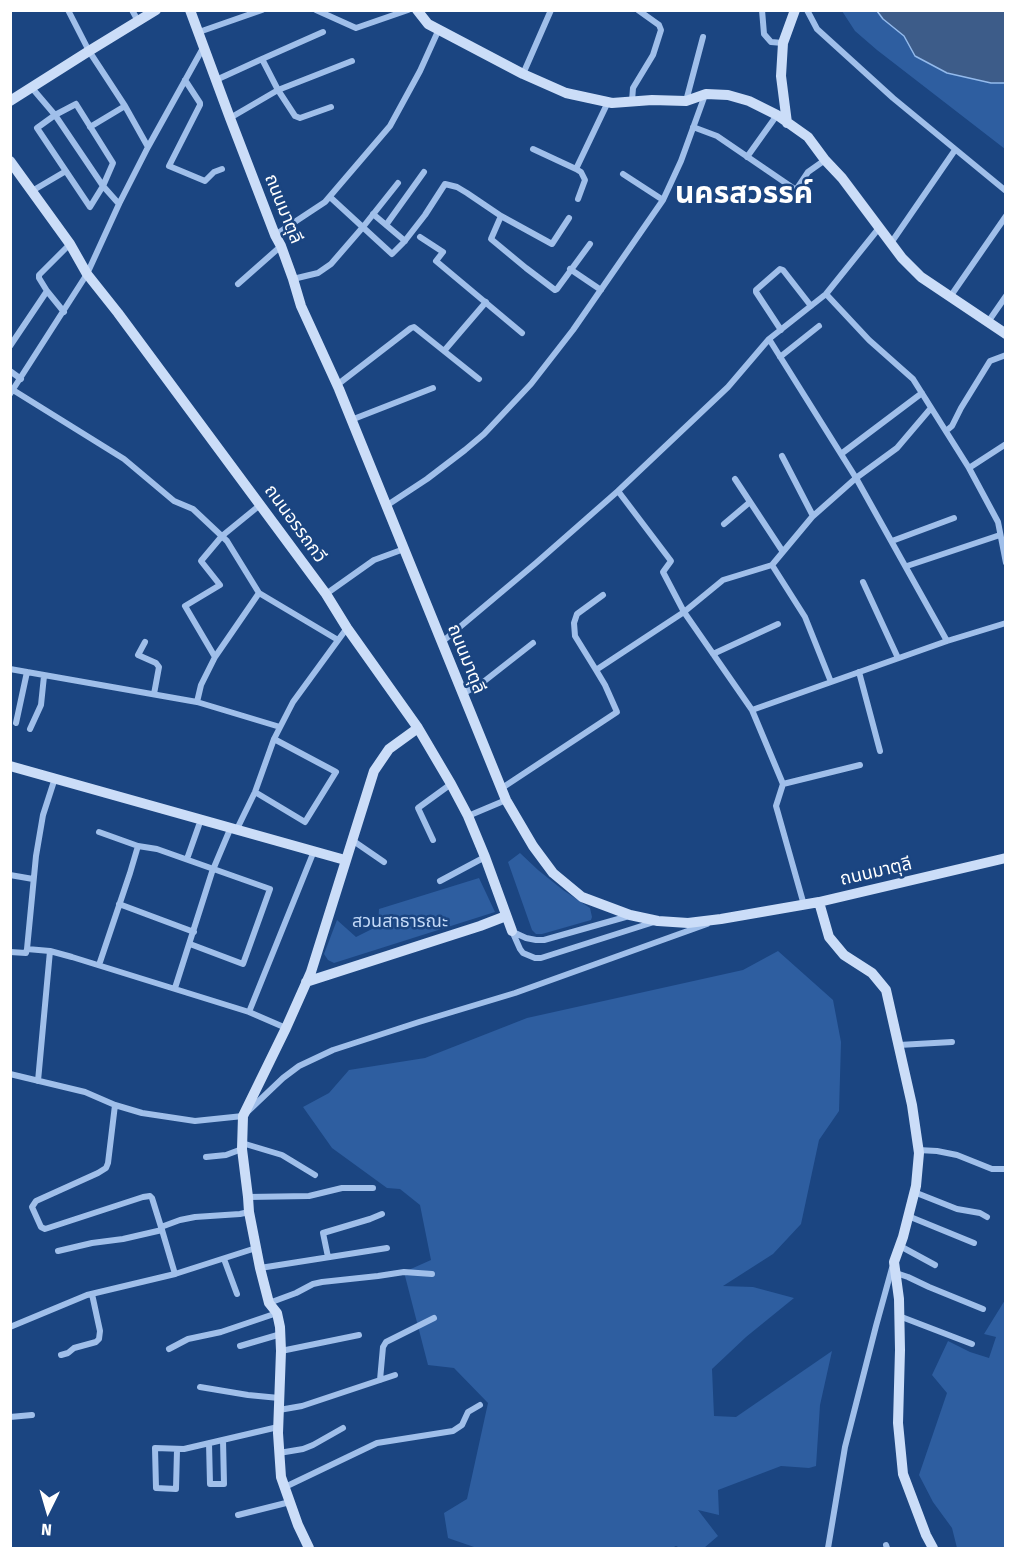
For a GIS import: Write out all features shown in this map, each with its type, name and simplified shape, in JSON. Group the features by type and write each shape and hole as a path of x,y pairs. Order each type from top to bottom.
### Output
{"street":[{"path":"68,10 89,51 125,106 148,147"},
{"path":"132,10 138,21"},
{"path":"10,101 156,10"},
{"name":"ถนนมาตุลี","path":"190,10 281,246 301,306 337,385 506,800 533,846 553,873 582,897 630,915 658,921 688,923 819,902 1005,858"},
{"path":"199,32 262,10"},
{"path":"316,10 356,28 408,10"},
{"path":"417,10 428,24 523,74 566,93 608,102 686,101 706,94 728,95 749,101 777,116 808,137 902,258 921,277 1005,334"},
{"path":"523,74 551,10"},
{"path":"632,102 633,88 653,55 661,30 659,25 638,10"},
{"path":"762,10 764,34 771,42 783,43"},
{"path":"787,123 781,76 783,43 795,10"},
{"path":"807,10 817,29 893,98 1005,191"},
{"path":"275,235 325,202 390,126 420,71 438,29"},
{"path":"216,80 323,32"},
{"path":"686,101 703,37"},
{"path":"203,47 148,147 87,274 12,392 124,459 174,501 193,509 228,541 259,593 338,640"},
{"path":"262,59 278,90 297,118 331,107"},
{"path":"230,118 278,90 352,61"},
{"path":"185,80 200,105 169,166 205,181 214,172 222,169"},
{"path":"32,88 56,115 103,186 119,204"},
{"path":"386,506 428,479 484,434 531,384 573,330 663,200 681,161 706,94"},
{"path":"576,169 608,102"},
{"path":"76,104 90,127 113,163 90,207 38,129 56,115 76,104"},
{"path":"90,127 125,106"},
{"path":"747,157 777,116"},
{"path":"693,127 717,136 796,190 808,172 825,160"},
{"path":"533,149 581,172 585,180 578,199"},
{"path":"891,243 955,150"},
{"name":"ถนนอรรถกวี","path":"10,161 70,244 87,274 326,594 347,628 418,728 468,816 512,931"},
{"path":"32,191 66,171"},
{"path":"386,225 423,172"},
{"path":"623,174 663,200"},
{"path":"293,279 318,273 331,264 398,183"},
{"path":"330,196 391,254 405,241 446,184 468,192 501,216 552,244 569,219"},
{"path":"373,214 405,241"},
{"path":"501,216 491,239 555,290 590,244"},
{"path":"950,297 1005,216"},
{"path":"441,642 618,491 728,387 769,339 826,294 879,228"},
{"path":"420,237 443,252 436,261 522,333"},
{"path":"64,312 47,291 39,275 70,244"},
{"path":"238,284 281,246"},
{"path":"570,269 602,290"},
{"path":"781,330 756,292 780,269 811,306"},
{"path":"10,346 47,291"},
{"path":"826,294 869,340 914,379 969,468 998,522 1005,563"},
{"path":"988,322 1005,296"},
{"path":"444,351 486,302"},
{"path":"780,357 819,326"},
{"path":"337,385 411,328 416,328 479,379"},
{"path":"769,339 842,454 947,640"},
{"path":"946,431 952,426 990,361 1005,355"},
{"path":"10,371 21,379"},
{"path":"351,420 433,388"},
{"path":"842,454 922,393"},
{"path":"596,670 684,612 723,580 772,565 813,516 856,478 897,448 931,408"},
{"path":"969,468 1005,444"},
{"path":"782,456 813,516"},
{"path":"735,479 783,552"},
{"path":"618,491 671,561 663,572 684,612 752,710 783,784 777,806 804,905"},
{"path":"724,524 750,502"},
{"path":"215,657 185,606 220,585 201,561 222,536 260,505"},
{"path":"892,541 954,518"},
{"path":"907,566 1000,535"},
{"path":"326,594 374,560 404,549"},
{"path":"772,565 805,617 831,682"},
{"path":"863,582 898,658"},
{"path":"197,702 201,685 215,657 259,593"},
{"path":"502,788 617,712 605,685 575,636 574,623 577,614 603,595"},
{"path":"752,710 947,640 1005,623"},
{"path":"713,654 778,624"},
{"path":"175,988 214,869 255,792 274,739 293,702 347,628"},
{"path":"145,642 138,655 156,663 159,668 154,694"},
{"path":"462,694 482,683 533,644"},
{"path":"10,669 197,702 280,727"},
{"path":"16,723 27,672"},
{"path":"859,672 880,751"},
{"path":"30,729 41,705 44,675"},
{"path":"309,1548 281,1477 278,1427 281,1334 277,1313 269,1303 249,1212 242,1146 243,1116 286,1028 316,957 374,771 389,749 418,728"},
{"path":"255,792 305,822 336,772 274,739"},
{"path":"783,784 860,765"},
{"path":"11,768 55,778 345,860"},
{"path":"10,952 26,953 33,879 44,815 55,778"},
{"path":"433,840 418,808 451,784"},
{"path":"468,816 506,800"},
{"path":"187,859 199,825"},
{"path":"99,832 138,846 157,849 187,859 270,889 243,964 190,944"},
{"path":"352,840 384,862"},
{"path":"99,965 138,846"},
{"path":"249,1012 314,851"},
{"path":"440,881 485,857"},
{"path":"10,875 33,879"},
{"path":"819,902 829,937 844,955 872,973 886,990 912,1105 918,1150 916,1186 895,1268 876,1326 845,1447 828,1548"},
{"path":"119,904 194,932"},
{"path":"512,931 526,938 544,940 630,915"},
{"path":"306,982 506,916"},
{"path":"265,1072 266,1079 277,1082 299,1066 333,1050 515,993 721,919"},
{"path":"512,931 523,953 541,958 658,921"},
{"path":"27,949 50,951 175,988 249,1012 286,1028"},
{"path":"38,1081 50,951"},
{"path":"316,957 321,967 335,973"},
{"path":"899,1045 952,1042"},
{"path":"10,1074 85,1092 115,1105 142,1113 195,1121 243,1116 283,1078"},
{"path":"115,1105 108,1163 105,1168 36,1201 32,1207 41,1227 45,1229 150,1196 175,1274"},
{"path":"206,1157 226,1155 242,1146 255,1146 282,1155 315,1175"},
{"path":"918,1150 957,1155 992,1169 1005,1169"},
{"path":"248,1197 309,1196 342,1188 373,1188"},
{"path":"914,1192 957,1209 980,1213 987,1217"},
{"path":"58,1251 123,1239 162,1228 180,1220 240,1215 249,1212"},
{"path":"328,1257 323,1233 382,1214"},
{"path":"908,1216 974,1243"},
{"path":"900,1246 935,1265"},
{"path":"10,1328 87,1295 175,1274 256,1248"},
{"path":"260,1268 387,1248"},
{"path":"224,1259 237,1294"},
{"path":"895,1268 929,1287 983,1309"},
{"path":"895,1268 899,1299 900,1350 898,1423 903,1474 933,1548"},
{"path":"269,1303 322,1282 404,1272 432,1274"},
{"path":"61,1355 99,1339 100,1331 92,1294"},
{"path":"169,1349 188,1339 220,1332 277,1313"},
{"path":"899,1316 972,1344"},
{"path":"380,1380 383,1347 386,1342 434,1318"},
{"path":"240,1346 281,1334"},
{"path":"281,1351 359,1335"},
{"path":"279,1410 302,1406 395,1375"},
{"path":"200,1387 279,1398"},
{"path":"285,1487 377,1443 453,1431 462,1425 468,1412 480,1405"},
{"path":"10,1417 32,1415"},
{"path":"177,1449 176,1489 156,1488 155,1448 177,1449 278,1427"},
{"path":"279,1453 303,1449 343,1428"},
{"path":"208,1443 210,1484 224,1484 223,1440"},
{"path":"238,1515 290,1502"}],"green space":[{"path":"842,11 1005,11 1005,149 877,50 855,31"},
{"path":"520,853 563,890 590,908 591,920 536,934 532,930 508,862"},
{"name":"สวนสาธารณะ","path":"479,878 495,912 334,963 324,954 337,920 356,937 378,926 379,909"},
{"path":"778,951 833,1000 841,1042 839,1111 819,1140 801,1224 773,1254 723,1286 753,1287 794,1298 746,1337 712,1369 714,1416 736,1417 832,1351 820,1405 816,1466 809,1468 781,1466 718,1490 719,1515 698,1510 718,1536 704,1548 676,1546 672,1548 473,1548 448,1538 444,1513 467,1499 488,1403 454,1368 428,1365 404,1272 431,1260 420,1205 400,1189 387,1188 332,1148 303,1107 329,1093 349,1070 425,1058 527,1018 743,970"},
{"path":"1005,1300 1005,1548 957,1548 952,1528 933,1502 919,1475 947,1393 932,1375 948,1341 989,1358 996,1337 984,1334"}],"shaded area":[{"path":"877,11 1005,11 1005,83 991,83 947,73 915,56 904,36"}],"district":[{"name":"นครสวรรค์","path":"744,195"}]}
